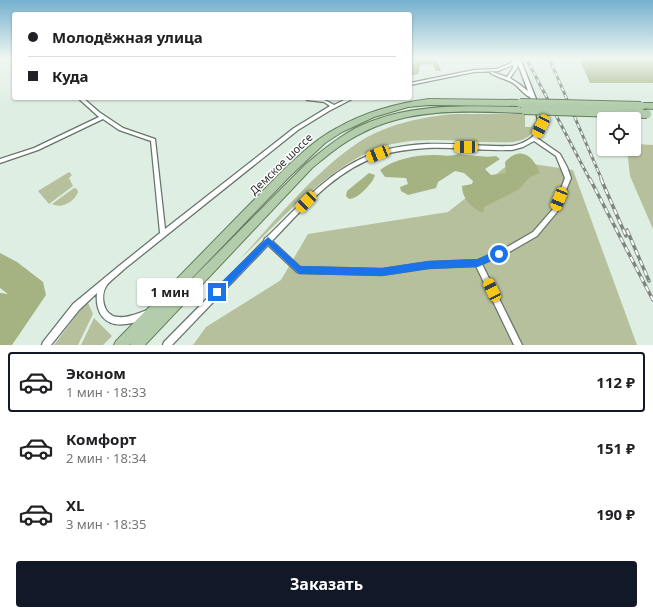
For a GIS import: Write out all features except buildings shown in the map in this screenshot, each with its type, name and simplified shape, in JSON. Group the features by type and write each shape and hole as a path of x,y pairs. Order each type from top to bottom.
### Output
{"main road":[{"name":"Демское шоссе","path":"120,345 291,169 322,141 339,130 372,115 408,104 442,102 650,114"},
{"name":"Демское шоссе","path":"136,345 309,166 337,142 380,121 418,111 451,109 653,106"}],"street":[{"path":"412,84 459,74"},
{"path":"496,74 508,78 523,87 532,99"},
{"path":"508,78 511,74"},
{"path":"167,345 268,240 326,184 345,170 378,154 398,149 421,147 517,147 534,138 541,126 540,115 522,74"},
{"path":"82,100 103,117 121,129 153,140 163,235"},
{"path":"319,100 325,101 333,106"},
{"path":"46,345 76,307 121,268 296,129 333,106 347,100"},
{"path":"0,161 36,149 103,117"},
{"path":"268,240 299,270 382,272 428,265 478,263 509,249 535,234 555,210 568,178 558,155 534,138"},
{"path":"478,263 518,345"},
{"path":"121,268 102,286 99,299 102,312 109,318 123,321 152,312"}],"green space":[{"path":"586,74 653,74 653,83 590,83"},
{"path":"454,114 525,114 525,127 531,127 537,120 537,125 530,136 513,142 421,140 392,144 371,151 350,162 310,192 239,260 311,182 342,154 359,142 381,130 405,122"},
{"path":"641,144 653,145 653,229 630,176 628,156 641,156"},
{"path":"458,154 482,157 496,156 500,159 485,169 491,175 506,173 505,162 516,154 526,155 534,162 540,173 530,177 518,190 484,207 483,213 468,202 462,191 462,186 472,184 473,181 464,173 455,171 438,182 436,188 408,195 401,191 400,187 408,184 406,178 385,177 380,170 398,160 412,157 426,155 449,156"},
{"path":"513,161 573,170 637,345 193,345 206,327 281,280 308,234 448,212"},
{"path":"69,172 72,175 69,178 73,186 49,204 38,191"},
{"path":"369,173 375,175 365,190 361,194 349,199 346,196 347,191"},
{"path":"74,188 77,189 78,192 71,202 60,206 52,204"},
{"path":"0,253 17,262 43,282 46,295 12,345 0,345 0,293 8,294 0,288"},
{"path":"88,303 93,314 78,345 54,345 81,309"},
{"path":"94,318 112,336 103,345 81,345"}],"railway":[{"path":"534,74 590,180"},
{"path":"556,74 602,180"},
{"path":"590,179 653,300"},
{"path":"601,179 626,236"},
{"path":"627,230 649,281"}],"route":[{"path":"217,292 268,240 299,270 382,272 428,265 478,263 499,254"}]}
